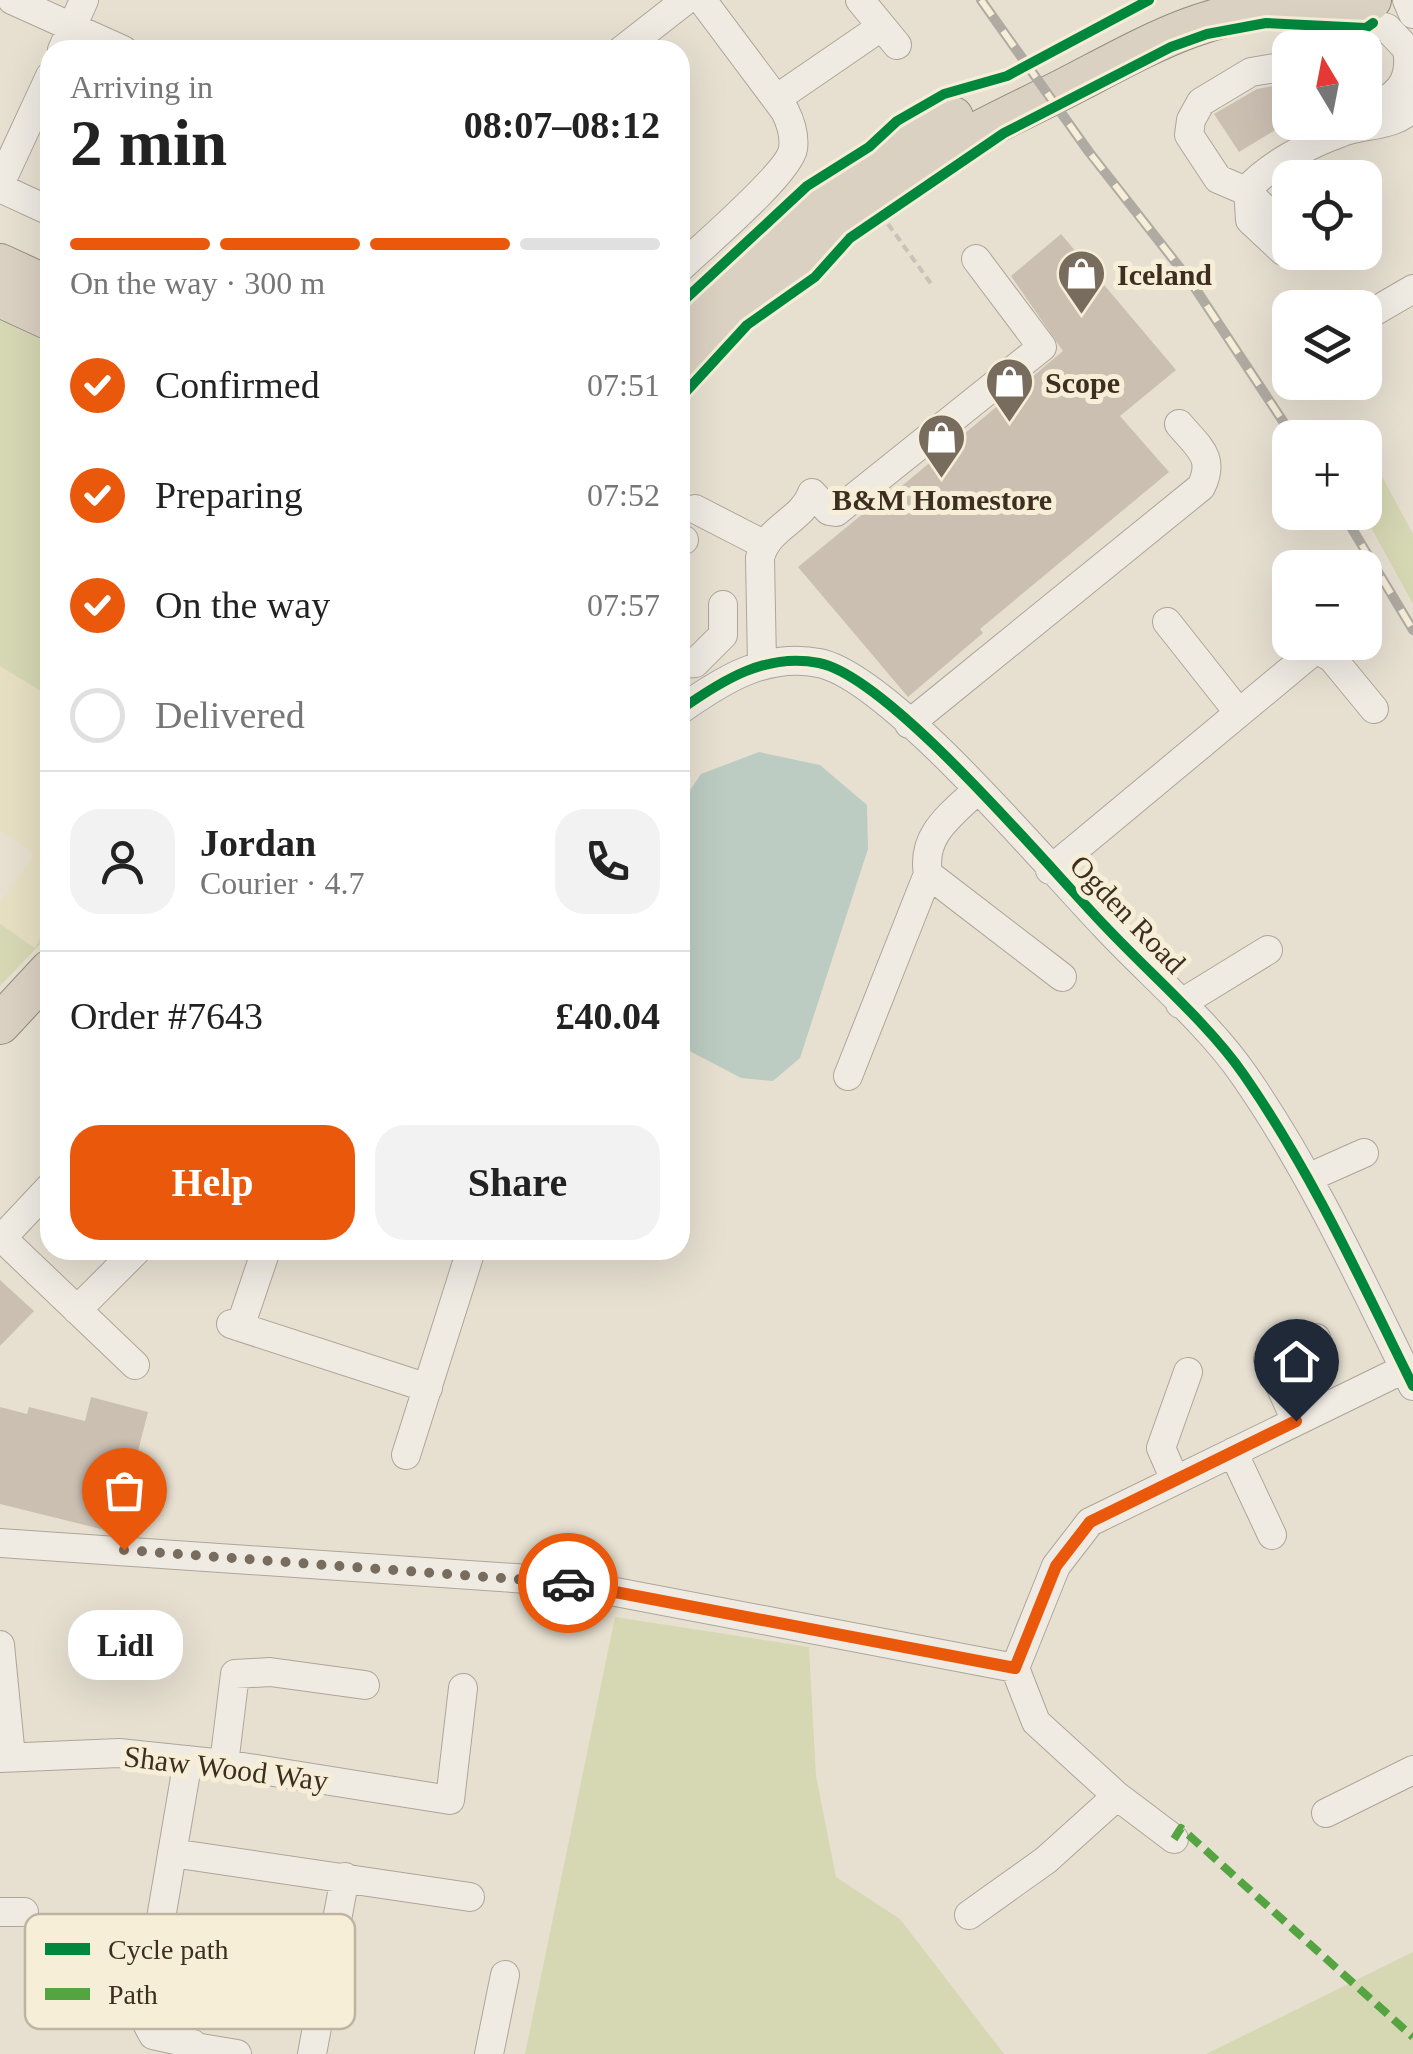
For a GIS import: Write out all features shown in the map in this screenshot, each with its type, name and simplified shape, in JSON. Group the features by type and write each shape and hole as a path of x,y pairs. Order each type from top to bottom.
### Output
{"highway":[{"path":"690,316 788,223 839,184 906,142 1181,0"},
{"path":"690,363 775,278 877,211 945,151 1182,28 1256,9 1321,5"},
{"path":"0,264 40,282"},
{"path":"0,297 40,315"},
{"path":"0,1024 40,981"}],"street":[{"path":"12,0 67,38 84,0"},
{"path":"635,40 686,0"},
{"path":"690,258 780,172 793,152 793,128 774,95 702,0"},
{"path":"774,95 889,36 860,0"},
{"path":"1407,0 1413,14"},
{"path":"1246,191 1270,170 1327,138 1390,122 1410,99 1410,62 1399,37 1386,28 1321,5"},
{"path":"1272,69 1252,72 1201,102 1191,120 1189,135 1218,179 1246,191 1272,212"},
{"path":"40,98 0,186 40,206"},
{"path":"1382,106 1410,99"},
{"path":"1272,243 1254,226 1246,191 1253,177 1275,154 1299,140"},
{"path":"762,664 763,544 805,506 812,493 829,511 836,512 1042,348 976,259"},
{"path":"1382,308 1413,289"},
{"path":"909,724 1201,487 1209,471 1207,458 1179,424"},
{"path":"690,527 763,544"},
{"path":"690,643 723,612 723,635 695,663 690,663"},
{"path":"1167,622 1239,713"},
{"path":"1050,870 1316,649 1332,658 1374,709"},
{"name":"Ogden Road","path":"690,703 722,682 762,664 817,662 845,670 909,724 977,790 1050,870 1138,979 1180,1004 1242,1071 1310,1177 1352,1255 1409,1378 1296,1421 1090,1522 1056,1566 1015,1668"},
{"path":"848,1076 928,874 925,860 930,837 977,790"},
{"path":"928,874 1062,977"},
{"path":"1180,1004 1268,950"},
{"path":"1310,1177 1364,1153"},
{"path":"40,1197 1,1237 135,1365"},
{"path":"77,1310 127,1260"},
{"path":"262,1260 236,1326 428,1388"},
{"path":"406,1455 468,1260"},
{"path":"1296,1421 1268,1358 1316,1338"},
{"path":"1175,1480 1161,1448 1188,1372"},
{"path":"1233,1452 1272,1535"},
{"path":"0,1542 558,1582 1015,1668 1036,1722 1117,1796 1174,1840"},
{"path":"0,1645 6,1758"},
{"path":"224,1764 236,1674 270,1672 365,1685"},
{"name":"Shaw Wood Way","path":"6,1758 119,1753 224,1764 450,1800 463,1688"},
{"path":"162,1914 188,1760"},
{"path":"1326,1813 1413,1770"},
{"path":"969,1915 1046,1860 1117,1796"},
{"path":"172,1853 470,1897"},
{"path":"339,1914 346,1877"},
{"path":"489,2054 505,1976"},
{"path":"150,2029 153,2035 201,2051 237,2054"},
{"path":"312,2054 317,2029"}],"path":[{"path":"877,211 932,285"}],"shaded area":[{"path":"0,666 40,691 40,938 35,948 0,924 0,904 34,854 0,831"},
{"path":"759,752 820,765 867,805 868,849 800,1058 773,1081 741,1078 690,1051 690,790 701,774"}],"green space":[{"path":"0,320 40,339 40,691 0,666"},
{"path":"1382,477 1413,534 1413,604 1372,530 1382,530"},
{"path":"0,924 35,948 40,938 40,944 0,986"},
{"path":"615,1617 809,1647 816,1776 836,1877 900,1919 1004,2054 525,2054"},
{"path":"1413,1952 1413,2054 1206,2054"}],"building":[{"path":"1272,86 1272,132 1239,152 1214,114 1257,89"},
{"path":"1061,234 1176,370 1120,416 1169,472 980,629 983,633 908,697 798,567 876,503 878,506 1063,351 1011,276"},
{"path":"0,1280 34,1311 0,1346"},
{"path":"91,1397 148,1412 117,1533 0,1504 0,1407 27,1414 29,1407 85,1421"}],"railway":[{"path":"981,0 1089,152 1191,282 1282,420"},
{"path":"1353,530 1413,630"}],"marked path":[{"path":"1174,1839 1181,1828 1413,2037"}],"cycle path":[{"path":"690,295 807,186 869,147 897,121 944,94 1007,76 1149,0"},
{"path":"690,387 747,325 815,277 850,238 1004,133 1171,47 1207,34 1266,23 1366,28 1373,23"},
{"path":"690,703 745,671 763,665 819,663 849,676 926,737 1230,1056 1269,1112 1313,1188 1413,1386"}],"way so far":[{"path":"124,1550 568,1583"}],"place":[{"name":"Iceland","path":"1082,316"},
{"name":"Scope","path":"1010,424"},
{"name":"B&M Homestore","path":"942,480"},
{"name":"Lidl","path":"124,1550"}],"route":[{"path":"568,1583 1015,1668 1056,1566 1090,1522 1296,1421"}]}
